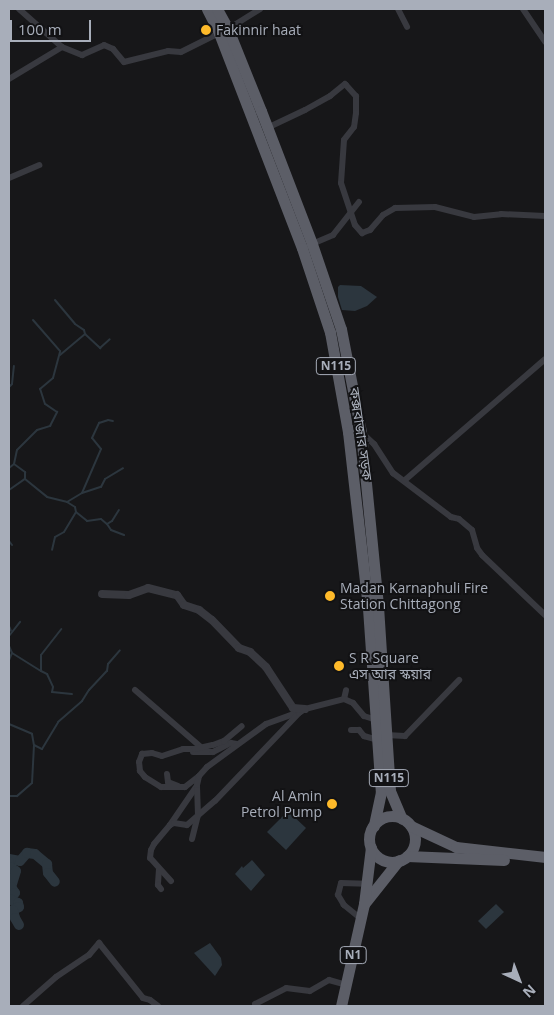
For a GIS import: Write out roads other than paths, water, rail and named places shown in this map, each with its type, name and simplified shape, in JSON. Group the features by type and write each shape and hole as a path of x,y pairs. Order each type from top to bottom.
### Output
{"highway":[{"name":"কক্সবাজার সড়ক","path":"208,9 224,32 267,128 312,244 341,329 360,432 378,606 382,738 381,792 374,826"},
{"name":"কক্সবাজার সড়ক","path":"217,9 330,332 348,432 368,608 376,720 382,738 390,791 407,822"},
{"path":"545,857 456,847 407,822 387,817 374,826 370,834 371,847 382,859 403,858 545,864"},
{"path":"403,858 415,842 407,822"},
{"name":"N1","path":"341,1006 364,904 371,847"},
{"name":"N1","path":"364,904 403,858"}],"street":[{"path":"19,9 62,47 82,55 104,45 113,49 124,62 168,51 181,52 224,32 260,9"},
{"path":"398,9 407,27"},
{"path":"524,9 545,42"},
{"path":"9,79 62,47"},
{"path":"267,128 330,96 345,84 356,96 354,127 344,140 342,151 341,183 355,225 362,233 370,230 383,215 395,208 403,207 435,207 474,217 501,214 545,216"},
{"path":"9,178 39,165"},
{"path":"312,244 332,235 359,202"},
{"path":"405,480 420,469 468,423 544,363"},
{"path":"360,432 374,444 393,473 405,480 450,517 459,520 472,530 477,548 482,555 545,615"},
{"path":"102,594 129,595 148,588 177,595 184,605 199,610 212,620 239,648 250,652 266,667 294,708 305,710"},
{"path":"351,730 359,730 364,736 382,738 405,736 459,680"},
{"path":"134,690 202,748"},
{"path":"344,699 346,690"},
{"path":"237,744 231,743 212,752 162,756 152,753 142,754 138,762 140,771 145,778 161,788 184,788 237,744 277,718 344,699 353,703 364,716 376,720"},
{"path":"170,825 174,823 187,825 305,710"},
{"path":"167,755 182,749 202,748 224,741 242,726"},
{"path":"167,774 168,782 184,788"},
{"path":"172,881 159,869 149,854 191,798 199,776"},
{"path":"192,839 198,815 197,785"},
{"path":"159,869 158,885 161,889"},
{"path":"360,918 344,905 338,895 341,883 366,884"},
{"path":"24,1006 56,977 89,955 99,943 143,998 150,1000 158,1006"},
{"path":"255,1004 286,988 310,991 329,980 346,985"}],"waterway":[{"path":"55,300 75,324 84,330 85,334"},
{"path":"33,320 59,350"},
{"path":"60,355 85,334 100,348 110,339"},
{"path":"14,464 17,450 37,430 50,426 57,412 45,404 40,389 53,378 60,351"},
{"path":"9,387 12,384 14,366"},
{"path":"82,493 101,449 92,438 99,423 108,420 113,421"},
{"path":"9,468 14,464 25,472 25,479"},
{"path":"67,502 82,493 101,487 105,479 123,468"},
{"path":"9,490 25,479 47,497 67,502 75,507 76,512 64,532 55,537 52,550"},
{"path":"76,512 87,521 101,519 107,524 112,521 119,510"},
{"path":"107,524 111,530 124,535"},
{"path":"9,541 12,545"},
{"path":"9,636 20,622"},
{"path":"9,626 11,631"},
{"path":"9,660 12,653 41,671 41,655 61,629"},
{"path":"9,646 12,653"},
{"path":"34,745 42,749 58,722 82,701 89,690 107,671 108,664 120,650"},
{"path":"41,671 47,674 53,687 52,692 72,694"},
{"path":"9,724 32,734 34,745 32,783 17,796 9,796"},
{"path":"9,859 20,861 27,853 35,854 47,864 48,873 55,882"},
{"path":"9,862 10,867 16,871 11,887 15,893 9,899"},
{"path":"9,899 18,903 19,907 13,910 19,925"}],"place":[{"name":"Fakinnir haat","path":"206,30"},
{"name":"Madan Karnaphuli Fire Station Chittagong","path":"330,596"},
{"name":"S R Square এস আর স্কয়ার","path":"339,666"},
{"name":"Al Amin Petrol Pump","path":"332,804"}]}
